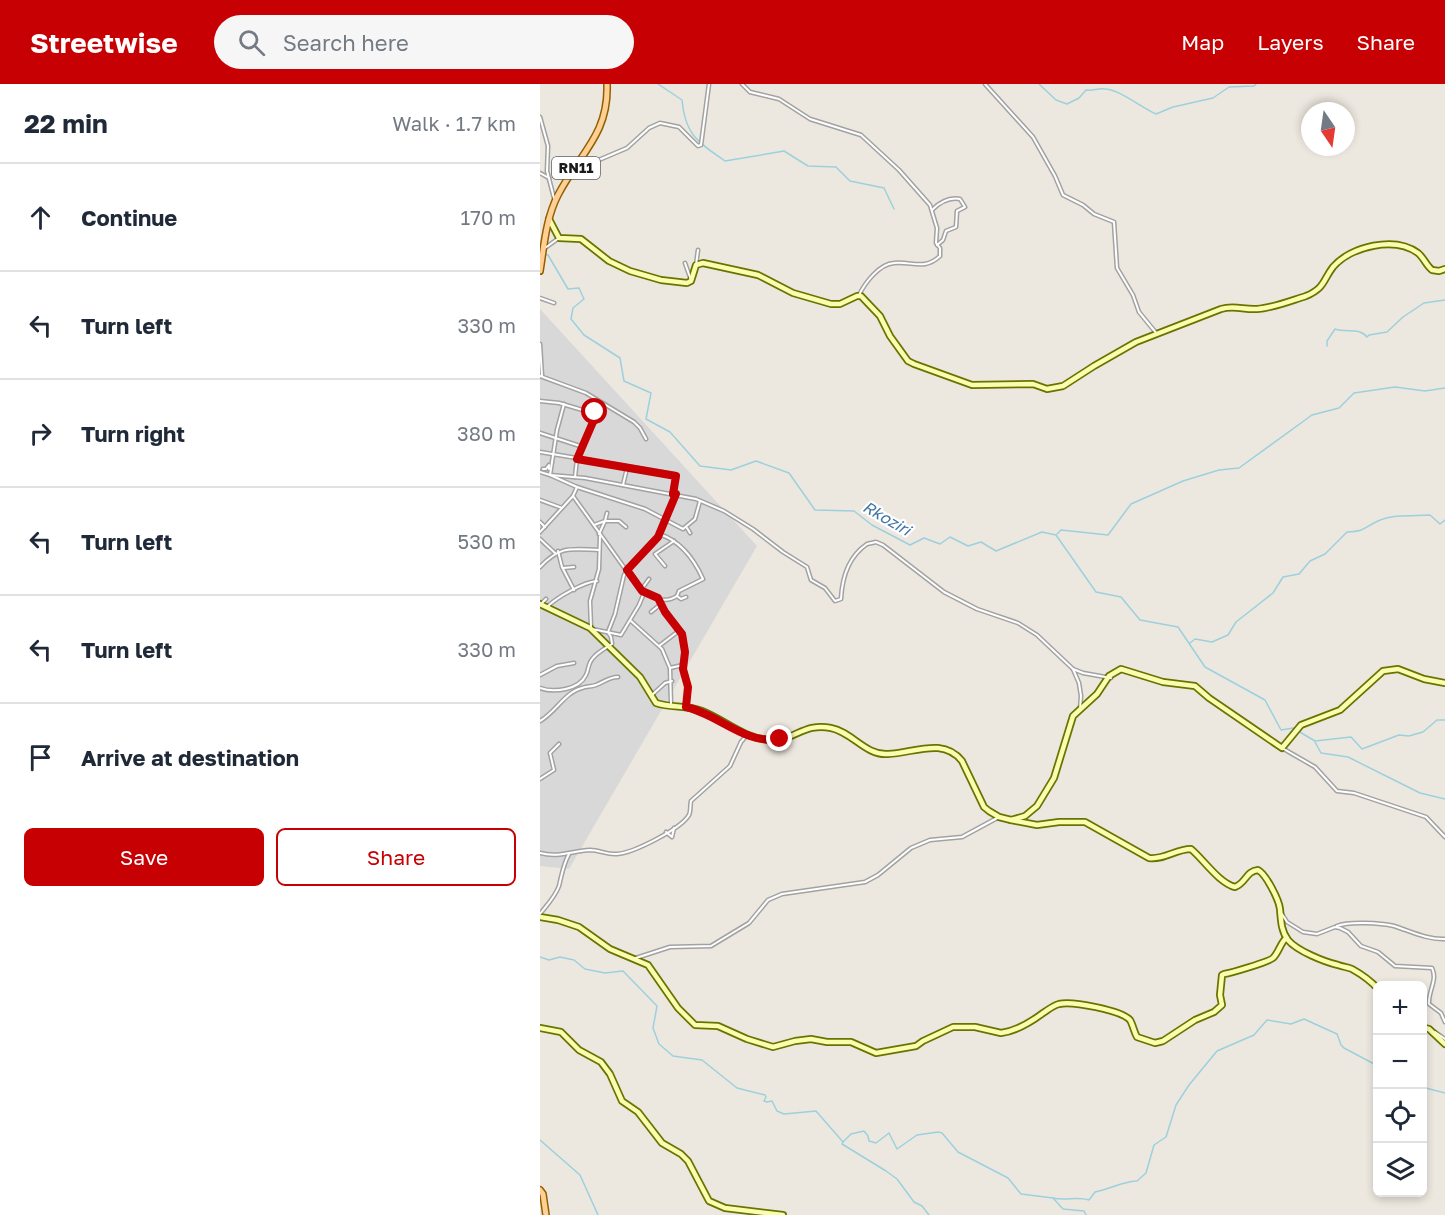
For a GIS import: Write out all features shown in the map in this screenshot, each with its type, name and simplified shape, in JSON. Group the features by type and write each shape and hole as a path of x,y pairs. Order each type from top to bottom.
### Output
{"main road":[{"name":"RN11","path":"540,271 549,219 554,204 598,131 607,105 607,84"},
{"path":"549,219 559,238 581,239 609,261 661,280 685,284 691,280 696,265 714,264 758,275 793,293 831,304 840,304 859,295 880,316 890,336 908,361 938,374 978,386 1033,384 1047,389 1063,386 1136,342 1232,306 1263,308 1307,295 1325,283 1332,268 1355,251 1367,246 1384,244 1411,249 1422,257 1432,270 1439,272 1445,269"},
{"path":"543,605 591,629 640,677 656,704 686,707 704,712 747,735 776,740 814,726 824,726 841,730 866,748 882,754 930,748 949,751 962,761 984,807 999,817 1037,825 1085,822 1149,858 1157,859 1181,850 1191,849 1206,866 1225,882 1235,887 1240,885 1251,871 1258,870 1264,873 1278,900 1281,911 1280,920 1290,943 1315,957 1351,968 1373,983"},
{"path":"1011,820 1028,814 1043,798 1059,767 1073,716 1097,694 1116,671 1126,669 1153,679 1195,686 1282,748 1301,725 1340,710 1369,682 1387,670 1398,669 1424,679 1445,683"},
{"path":"540,915 579,927 604,946 651,967 669,996 695,1026 718,1026 747,1039 773,1047 795,1041 851,1042 876,1053 916,1046 953,1027 975,1027 1001,1033 1007,1032 1051,1007 1068,1003 1082,1004 1126,1017 1137,1037 1150,1043 1159,1043 1195,1020 1214,1012 1222,1005 1220,995 1222,975 1232,974 1271,959 1286,938"},
{"path":"540,1028 561,1032 579,1050 601,1062 610,1074 622,1101 638,1112 662,1143 688,1161 709,1201 725,1208 783,1215"},
{"path":"1427,1029 1445,1044"},
{"path":"540,1190 543,1194 546,1215"}],"street":[{"path":"587,165 627,148 649,128 660,123 679,128 698,146 701,145 709,84"},
{"path":"742,84 750,92 784,102 810,119 859,134 906,177 932,210 937,228 937,245 941,252 938,259 919,265 896,263 886,265 870,280 859,295"},
{"path":"985,84 1033,137 1052,168 1063,195 1083,205 1094,214 1114,222 1117,240 1116,260 1120,274 1133,295 1139,312 1158,334"},
{"path":"540,117 548,146 547,169 554,204"},
{"path":"540,173 549,178"},
{"path":"932,210 944,201 957,198 965,207 957,211 956,227 946,231 944,240 937,245"},
{"path":"543,254 550,242 559,238"},
{"path":"696,265 698,250"},
{"path":"685,263 691,280"},
{"path":"540,298 554,303"},
{"path":"540,344 541,376 589,395 634,422 646,439"},
{"path":"540,401 564,404 596,414 577,459 575,477"},
{"path":"550,475 547,470 553,455 564,404"},
{"path":"540,433 583,447"},
{"path":"540,452 675,474 675,494 659,534 624,575 608,633 613,643"},
{"path":"623,485 627,468"},
{"path":"540,472 577,487 645,509 683,529 695,519 700,501"},
{"path":"550,475 675,494 724,511 805,566 808,569 810,580 825,588 835,602 841,599 843,578 852,558 864,546 873,542 887,548 944,590 977,609 1010,619 1025,627 1039,636 1073,669 1083,674 1110,677"},
{"path":"540,532 573,496 577,487"},
{"path":"573,496 642,591 669,601 677,596 678,592 703,580 693,559 674,541 659,534"},
{"path":"540,500 562,508"},
{"path":"607,513 600,535 597,581 590,601 591,629 619,635"},
{"path":"593,525 605,521 619,521 626,527"},
{"path":"540,522 545,527"},
{"path":"687,528 690,533"},
{"path":"540,538 557,552 574,590"},
{"path":"665,566 655,554 674,541"},
{"path":"540,567 557,552 569,548 599,550"},
{"path":"563,568 574,567"},
{"path":"540,688 557,691 576,685 586,675 593,658 613,643 631,621 649,579"},
{"path":"543,605 589,581 597,581"},
{"path":"677,596 681,599 686,597"},
{"path":"540,612 546,598"},
{"path":"658,598 680,630 685,643 683,665 688,687 686,707"},
{"path":"651,612 661,604"},
{"path":"631,621 664,652 672,681 671,706"},
{"path":"659,646 680,630"},
{"path":"540,675 557,666 574,663"},
{"path":"670,668 683,665"},
{"path":"1073,669 1079,683 1080,709"},
{"path":"540,721 582,687 594,687 609,678 618,677"},
{"path":"651,696 665,683 672,681"},
{"path":"540,853 552,856 590,850 609,855 634,851 674,828 689,815 691,801 730,766 741,742 747,735"},
{"path":"540,778 554,770 550,753 559,744"},
{"path":"1282,748 1315,767 1337,790 1354,793 1402,811 1426,817 1445,837"},
{"path":"635,958 662,952 670,947 711,946 749,923 768,900 782,894 851,882 865,882 876,877 911,848 930,840 962,837 999,817"},
{"path":"666,832 672,837 674,828"},
{"path":"540,915 558,888 562,867 569,854"},
{"path":"1281,911 1287,922 1303,932 1317,934 1349,922 1390,926 1410,933 1445,939"},
{"path":"1335,927 1348,932 1365,949 1378,952 1395,966 1432,968 1434,974 1429,995 1430,1004 1441,1013 1445,1022"},
{"path":"1433,1032 1445,1039"}],"shaded area":[{"path":"540,309 757,546 569,869 540,866"}],"waterway":[{"path":"658,84 682,100 686,122 690,130 700,143 725,161 784,151 808,166 836,167 850,181 884,188 894,209"},
{"path":"1039,84 1056,100 1067,104 1079,98 1086,90 1105,89 1124,95 1156,114 1173,107 1213,98 1229,87 1256,84"},
{"name":"Rkoziri","path":"544,254 548,255 568,289 579,288 584,299 573,308 571,319 584,335 620,358 624,381 651,393 646,419 670,432 700,466 731,470 756,461 789,473 815,510 854,511 872,525 910,545 924,538 940,544 950,537 968,546 981,542 996,551 1042,532 1056,535 1096,592 1121,597 1140,620 1178,627 1205,667 1265,700 1281,730 1293,728 1315,741 1351,737 1362,749 1399,735 1409,736 1423,732 1437,720 1445,720"},
{"path":"1327,346 1327,341 1335,329 1356,331 1367,337 1387,332 1403,317 1424,303 1445,300"},
{"path":"1057,534 1061,530 1108,535 1131,504 1183,481 1219,470 1239,468 1312,415 1339,408 1354,393 1395,387 1425,391 1445,388"},
{"path":"1190,643 1195,639 1212,642 1228,635 1236,622 1273,593 1283,577 1299,574 1310,561 1325,554 1347,532 1361,530 1378,521 1397,516 1430,515 1440,524 1445,520"},
{"path":"1315,742 1321,753 1348,757 1420,793 1445,799"},
{"path":"540,957 549,960 560,957 574,960 585,969 605,973 623,971 657,1006 653,1028 659,1044 673,1056 702,1060 737,1088 765,1095 764,1101 772,1101 777,1111 784,1114 816,1111 843,1142 851,1134 864,1131 869,1141 876,1143 889,1133 897,1149 917,1135 942,1133 958,1152 1008,1178 1021,1194 1053,1198 1063,1209 1084,1211 1086,1215"},
{"path":"1053,1198 1089,1200 1095,1192 1137,1181 1146,1173 1154,1145 1166,1137 1176,1105 1189,1085 1217,1051 1254,1035 1267,1020 1291,1024 1304,1019 1337,1034 1344,1048 1373,1063"},
{"path":"1427,1088 1445,1093"},
{"path":"540,1140 580,1175 598,1215"},
{"path":"843,1142 842,1144 897,1179 914,1202 922,1206 929,1215"}],"route":[{"path":"595,412 589,434 577,459 675,474 676,476 673,494 676,494 658,537 627,570 644,593 658,598 665,612 682,634 685,652 683,669 688,687 686,707 704,712 747,735 771,740 780,739"}]}
